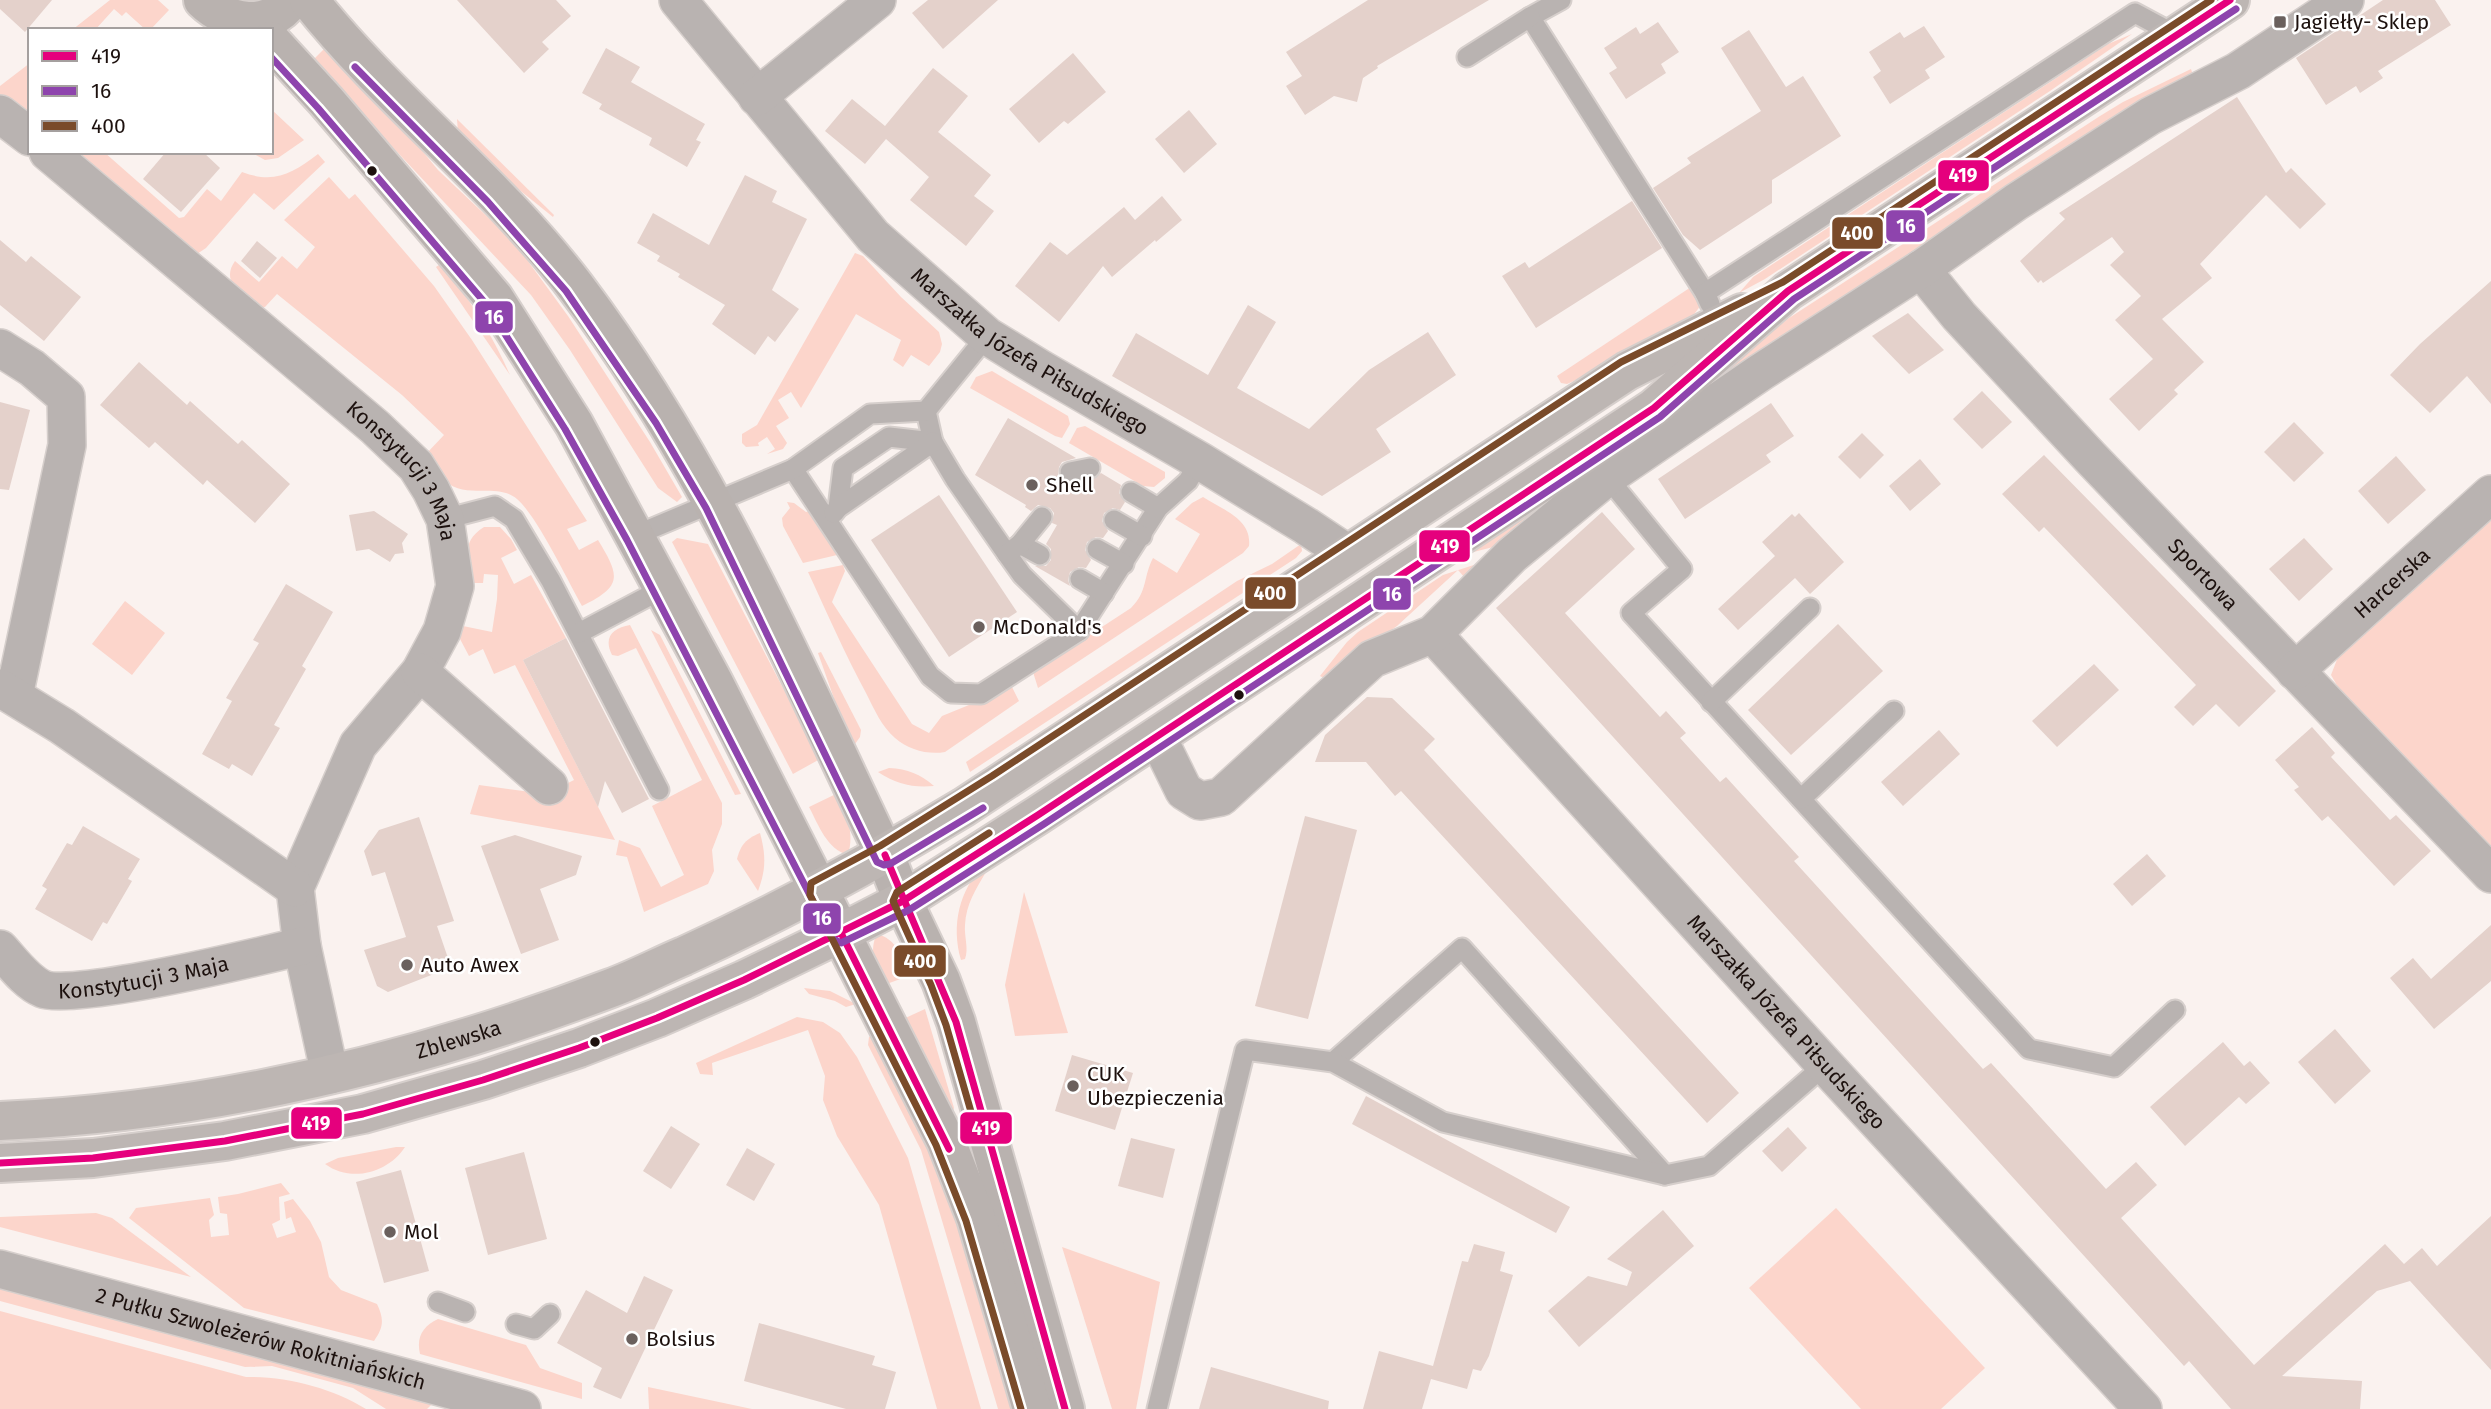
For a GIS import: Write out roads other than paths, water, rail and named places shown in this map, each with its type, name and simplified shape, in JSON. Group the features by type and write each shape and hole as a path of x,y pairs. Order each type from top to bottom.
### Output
{"main road":[{"path":"0,1163 93,1158 225,1141 363,1114 483,1080 579,1048 707,996 903,901 1654,408 1788,291 2230,0"},
{"name":"Zblewska","path":"0,1121 67,1118 159,1107 247,1093 330,1075 456,1042 613,987 760,922 885,855 998,785 1627,371 1712,309 1788,291"}],"street":[{"path":"203,0 215,12 253,28"},
{"path":"263,28 272,16 291,0"},
{"path":"309,0 388,87 496,195 574,285 665,418 715,503 885,855 903,901 941,981 956,1022 1065,1409"},
{"name":"Marszałka Józefa Piłsudskiego","path":"678,0 873,236 987,336 1194,471 1306,526 1348,554"},
{"path":"757,97 877,0"},
{"path":"1157,736 1184,791 1200,801 1221,797 1372,659 1433,634 1512,555 1607,477 1761,372 1921,269 2016,202 2150,116 2238,71 2346,0"},
{"path":"273,44 318,91 494,298 574,424 636,535 946,1141 976,1218 1032,1409"},
{"path":"0,114 28,136"},
{"name":"Konstytucji 3 Maja","path":"50,154 375,426 416,466 445,519 455,586 442,631 420,672 358,746 295,888"},
{"name":"Sportowa","path":"1921,269 1959,316 2491,874"},
{"path":"0,348 32,368 66,397 67,445 7,692 62,726 295,888 302,946 330,1075"},
{"name":"Harcerska","path":"2295,671 2491,494"},
{"name":"Marszałka Józefa Piłsudskiego","path":"1433,634 1825,1065 2143,1409"},
{"path":"420,672 549,786"},
{"name":"Konstytucji 3 Maja","path":"0,949 19,970 42,989 66,992 144,980 302,946"},
{"name":"2 Pułku Szwoleżerów Rokitniańskich","path":"0,1269 522,1409"}],"lane":[{"path":"1467,57 1561,0"},
{"path":"1530,17 1712,309 2135,13 2176,35"},
{"path":"636,535 793,469 870,414 926,411 987,336"},
{"path":"926,411 933,442 955,479 1014,549 1022,575 1079,631"},
{"path":"833,515 844,468 889,437 933,442"},
{"path":"833,515 933,442"},
{"path":"1070,472 1090,468"},
{"path":"793,469 833,515 930,676 951,693 981,694 1079,631 1158,508 1194,471"},
{"path":"1607,477 1682,569 1631,613 2029,1049 2114,1067 2175,1010"},
{"path":"1131,492 1158,508"},
{"path":"445,519 495,506 514,519 579,633 659,790"},
{"path":"1014,549 1042,517"},
{"path":"1114,520 1142,536"},
{"path":"1014,549 1040,555"},
{"path":"1097,549 1124,564"},
{"path":"1080,579 1104,593"},
{"path":"579,633 664,588"},
{"path":"1711,702 1810,608"},
{"path":"1801,799 1894,711"},
{"path":"1333,1062 1462,947 1665,1175"},
{"path":"1157,1409 1245,1050 1333,1062 1443,1122 1665,1175 1709,1166 1825,1065"},
{"path":"438,1302 465,1312"},
{"path":"516,1324 534,1329 550,1314"}],"place":[{"name":"Jagiełły- Sklep","path":"2280,22"},
{"name":"Shell","path":"1032,485"},
{"name":"McDonald's","path":"979,627"},
{"name":"Auto Awex","path":"407,965"},
{"name":"CUK Ubezpieczenia","path":"1073,1086"},
{"name":"Mol","path":"390,1232"},
{"name":"Bolsius","path":"632,1339"}]}
